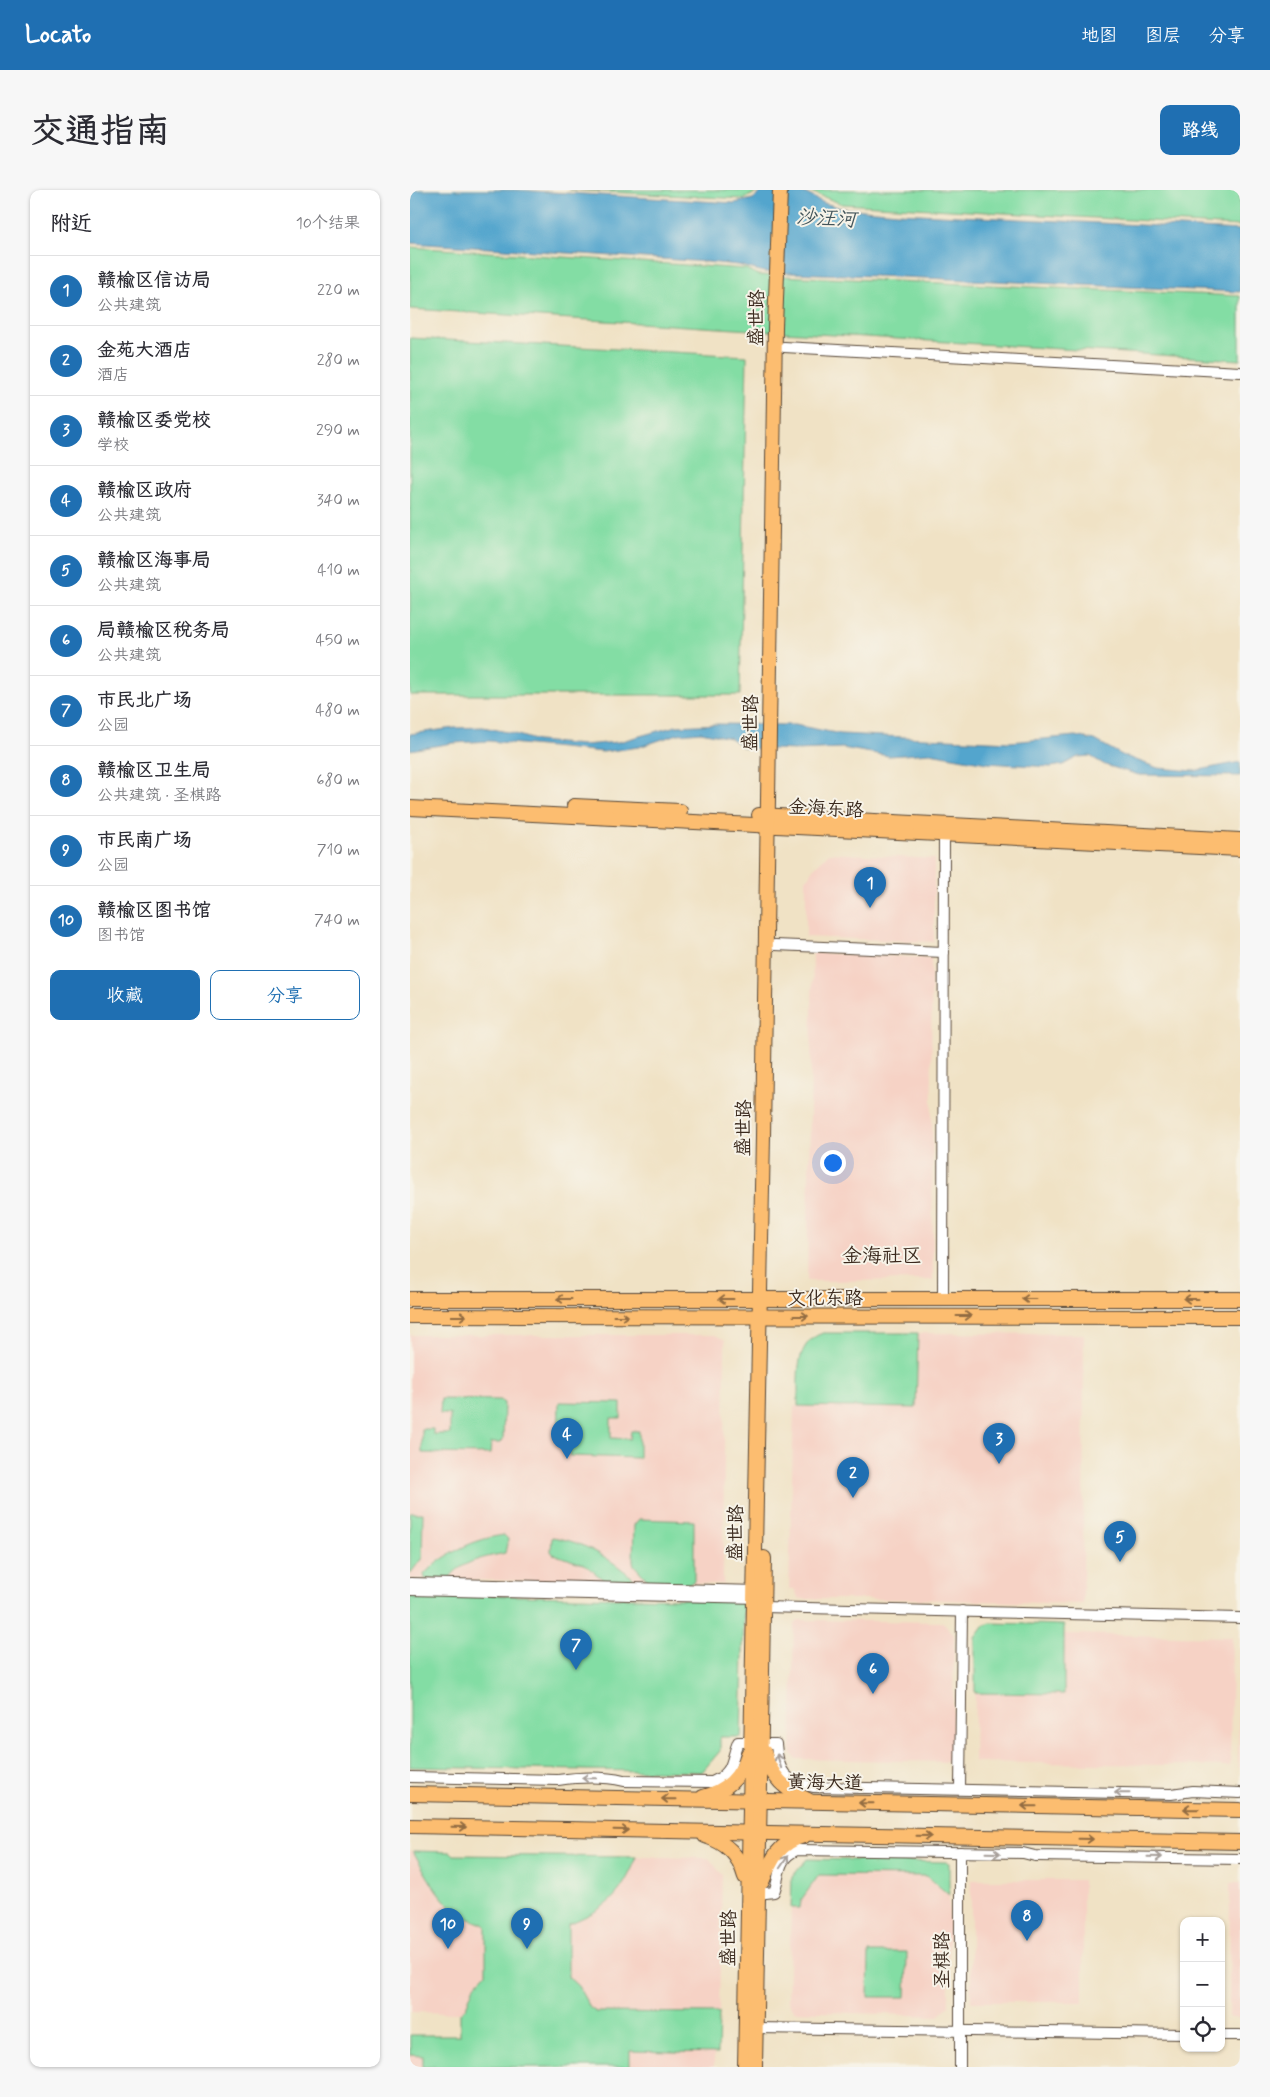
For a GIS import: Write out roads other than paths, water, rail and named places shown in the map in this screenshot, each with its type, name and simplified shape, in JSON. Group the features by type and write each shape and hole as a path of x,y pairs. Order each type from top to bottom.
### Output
{"main road":[{"name":"盛世路","path":"764,1299 775,946 773,821 775,327 780,190"},
{"name":"盛世路","path":"755,2067 754,1833 758,1742 773,821 789,190"},
{"name":"金海东路","path":"410,798 944,834 1240,849"},
{"name":"金海东路","path":"410,808 1240,840"},
{"name":"文化东路","path":"410,1299 1240,1299"},
{"name":"文化东路","path":"410,1316 1240,1317"},
{"path":"695,1800 710,1795 731,1784 758,1742"},
{"path":"758,1742 773,1775 781,1784 792,1792 814,1802"},
{"name":"黄海大道","path":"410,1794 1240,1810"},
{"path":"410,1826 1240,1842"},
{"path":"693,1832 718,1840 731,1850 755,1892"},
{"path":"755,1892 769,1863 778,1850 792,1840 811,1834"},
{"name":"盛世路","path":"745,2067 755,1892"}],"street":[{"path":"784,347 1240,372"},
{"path":"943,1299 944,834"},
{"path":"775,946 944,952"},
{"path":"410,1583 760,1597 962,1611 1240,1618"},
{"path":"410,1590 760,1597"},
{"path":"960,1789 962,1611"},
{"path":"410,1777 558,1780 614,1778 624,1781 712,1782 723,1778 729,1771 738,1742 758,1742 776,1744 780,1767 785,1775 797,1784 814,1787 1171,1794 1193,1791 1240,1793"},
{"path":"939,1804 960,1789"},
{"path":"960,1789 981,1805"},
{"path":"945,1836 961,1852"},
{"path":"961,1852 976,1837"},
{"path":"755,1892 774,1892 780,1866 785,1858 797,1850 1023,1853 1035,1856 1240,1859"},
{"name":"圣棋路","path":"960,2067 961,1852"},
{"path":"756,2028 1180,2034"},
{"path":"1225,2034 1240,2035"}],"water":[{"name":"沙汪河","path":"410,190 516,190 734,203 753,199 761,192 805,193 824,203 841,208 898,213 1240,230 1240,292 764,272 738,265 708,262 410,243"},
{"path":"718,724 795,725 841,734 1010,742 1075,736 1095,740 1122,755 1158,768 1194,771 1240,762 1240,776 1139,775 1105,765 1090,756 1078,757 1063,765 1051,767 987,763 930,753 889,756 842,748 796,750 744,748 730,738 701,732 678,734 639,747 603,752 489,741 453,743 410,750 410,734 454,728 483,727 537,741 583,745 618,742 676,726"}],"place":[{"name":"赣榆区信访局","path":"870,908"},
{"name":"赣榆区政府","path":"567,1459"},
{"name":"赣榆区委党校","path":"999,1464"},
{"name":"金苑大酒店","path":"853,1498"},
{"name":"赣榆区海事局","path":"1120,1562"},
{"name":"市民北广场","path":"576,1670"},
{"name":"局赣榆区税务局","path":"873,1694"},
{"name":"赣榆区卫生局","path":"1027,1941"},
{"name":"赣榆区图书馆","path":"448,1949"},
{"name":"市民南广场","path":"527,1949"}],"district":[{"name":"金海社区","path":"882,1256"}]}
